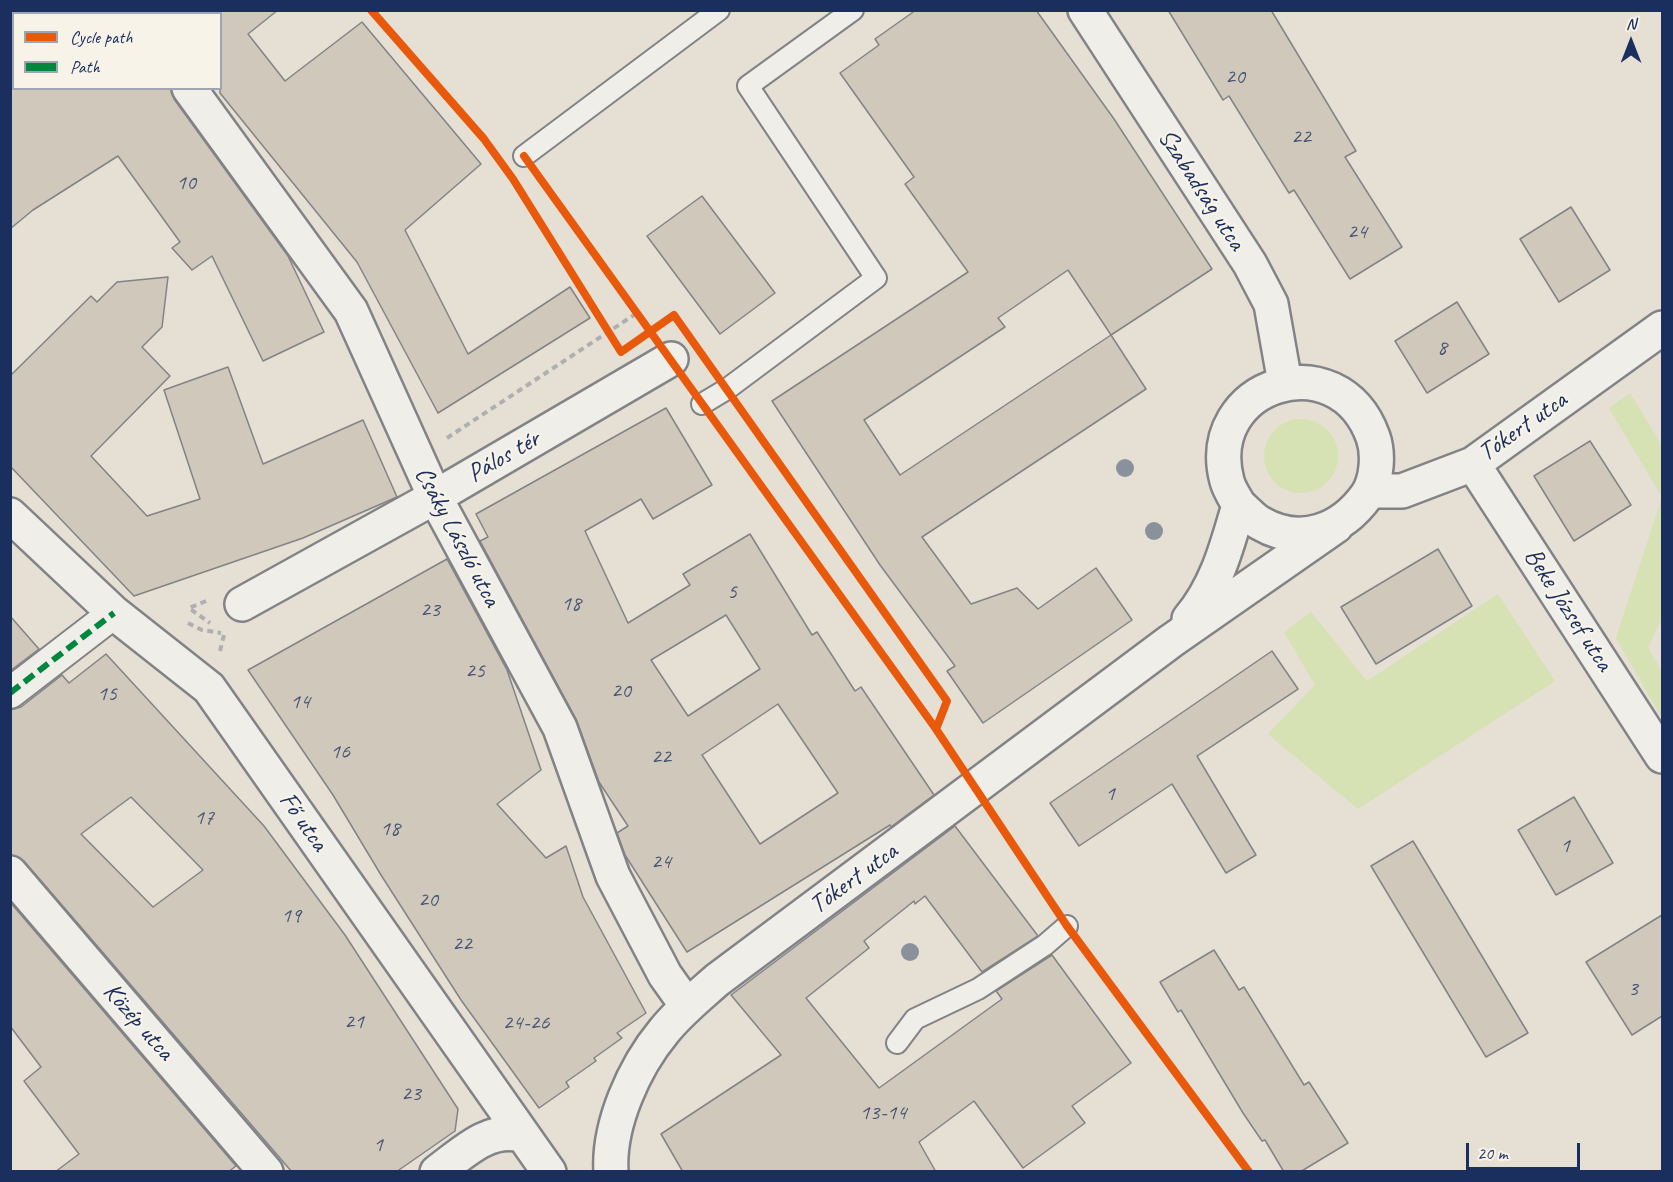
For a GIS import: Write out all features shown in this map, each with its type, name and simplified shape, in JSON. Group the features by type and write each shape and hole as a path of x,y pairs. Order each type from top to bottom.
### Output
{"street":[{"name":"Szabadság utca","path":"1085,10 1250,264 1271,304 1285,383"},
{"name":"Csáky László utca","path":"190,90 351,311 435,497 560,728 613,876 665,975 687,1006"},
{"name":"Tókert utca","path":"1370,491 1402,491 1473,464 1662,328"},
{"name":"Pálos tér","path":"242,604 435,497 671,359"},
{"name":"Tókert utca","path":"611,1172 614,1140 621,1111 635,1078 663,1031 687,1006 717,980 1171,641 1336,526 1355,511 1370,491 1376,468 1376,444 1367,421 1352,402 1333,388 1310,382 1285,383 1261,392 1241,409 1228,431 1223,457 1227,483 1239,506 1259,523 1284,533 1310,534 1336,526"},
{"name":"Beke József utca","path":"1473,464 1662,756"},
{"name":"Tókert utca","path":"1171,641 1201,606 1214,582 1239,506"},
{"name":"Fő utca","path":"10,515 114,613 209,687 549,1172"},
{"path":"10,693 114,613"},
{"name":"Közép utca","path":"10,873 266,1172"},
{"path":"437,1172 487,1136 506,1131 522,1135"}],"lane":[{"path":"524,156 719,10"},
{"path":"702,404 727,389 876,278 748,86 853,10"},
{"path":"897,1043 915,1020 978,989 1045,945 1067,926"}],"path":[{"path":"604,323 615,342"},
{"path":"186,622 202,630 225,634"}],"green space":[{"path":"1630,393 1662,446 1662,497 1609,408"},
{"path":"1301,419 1322,425 1332,435 1338,456 1332,477 1322,487 1301,493 1280,487 1270,477 1264,456 1270,435 1280,425"},
{"path":"1662,497 1662,619 1648,647 1662,672 1662,718 1616,638"},
{"path":"1498,594 1555,681 1358,809 1268,734 1315,685 1284,632 1311,612 1367,681"}],"building":[{"path":"220,10 278,10 248,34 285,81 362,22 481,164 405,230 468,354 570,287 590,318 438,413 357,262 220,93 222,90 222,12"},
{"path":"916,10 1036,10 1114,119 1212,269 1111,335 1146,389 922,537 971,604 1017,588 1038,609 1096,568 1132,620 983,723 947,671 955,666 880,565 772,401 968,272 905,184 914,177 840,73 879,45 875,39","holes":["1068,270 1111,335 900,475 864,420 1005,327 998,318"]},
{"path":"1168,10 1271,10 1356,151 1345,157 1402,247 1350,279 1294,190 1289,193 1229,96 1223,100"},
{"path":"10,88 12,90 172,90 174,99 288,256 324,332 263,361 212,256 192,270 172,248 180,242 118,156 33,210 10,229"},
{"path":"702,196 775,293 720,334 647,236"},
{"path":"1571,207 1610,270 1559,302 1520,239"},
{"path":"168,277 162,327 142,347 170,376 91,456 147,516 200,499 164,390 228,367 263,464 363,420 397,497 303,538 134,596 10,466 10,376 91,296 97,302 117,282"},
{"path":"1457,302 1489,354 1427,393 1395,341"},
{"path":"666,408 712,485 653,519 641,499 585,531 628,623 690,585 683,574 750,534 812,635 817,632 855,691 861,687 934,795 891,827 890,825 687,952 625,855 617,833 628,826 599,782 576,719 480,541 488,537 476,514","holes":["726,615 760,669 688,716 651,660","778,704 838,793 760,844 702,755"]},
{"path":"1590,441 1631,505 1574,541 1534,476"},
{"path":"1438,549 1472,606 1376,664 1341,607"},
{"path":"447,559 507,670 541,770 497,804 546,858 566,846 583,897 646,1013 617,1033 622,1038 594,1058 596,1061 566,1082 569,1087 539,1108 461,1000 333,795 248,670"},
{"path":"10,616 39,649 10,671"},
{"path":"1272,651 1298,689 1197,756 1256,855 1226,873 1172,784 1079,846 1050,803"},
{"path":"106,654 264,826 345,935 458,1109 455,1131 396,1172 292,1172 24,861 10,855 10,710 21,707 62,675 69,683","holes":["131,797 203,870 153,907 81,834"]},
{"path":"1574,797 1613,863 1556,895 1518,830"},
{"path":"955,826 1038,936 982,972 925,896 915,904 914,901 864,941 869,948 806,998 879,1088 1002,999 996,991 1052,955 1131,1063 1072,1106 1085,1123 1023,1168 974,1101 919,1142 936,1172 683,1172 661,1134 781,1055 731,995"},
{"path":"1413,841 1528,1033 1486,1057 1371,866"},
{"path":"10,902 236,1166 228,1172 55,1172 79,1154 24,1081 41,1067 10,1026"},
{"path":"1662,915 1662,1016 1632,1035 1586,962"},
{"path":"1214,950 1239,990 1244,987 1304,1085 1309,1082 1348,1143 1300,1172 1284,1172 1265,1140 1262,1141 1243,1113 1181,1010 1178,1012 1160,982"}],"marked path":[{"path":"10,693 114,613"}],"cycle path":[{"path":"371,10 484,139 513,179 621,352 674,315 947,701 936,729"},
{"path":"524,156 936,729 1067,926 1249,1172"}]}
